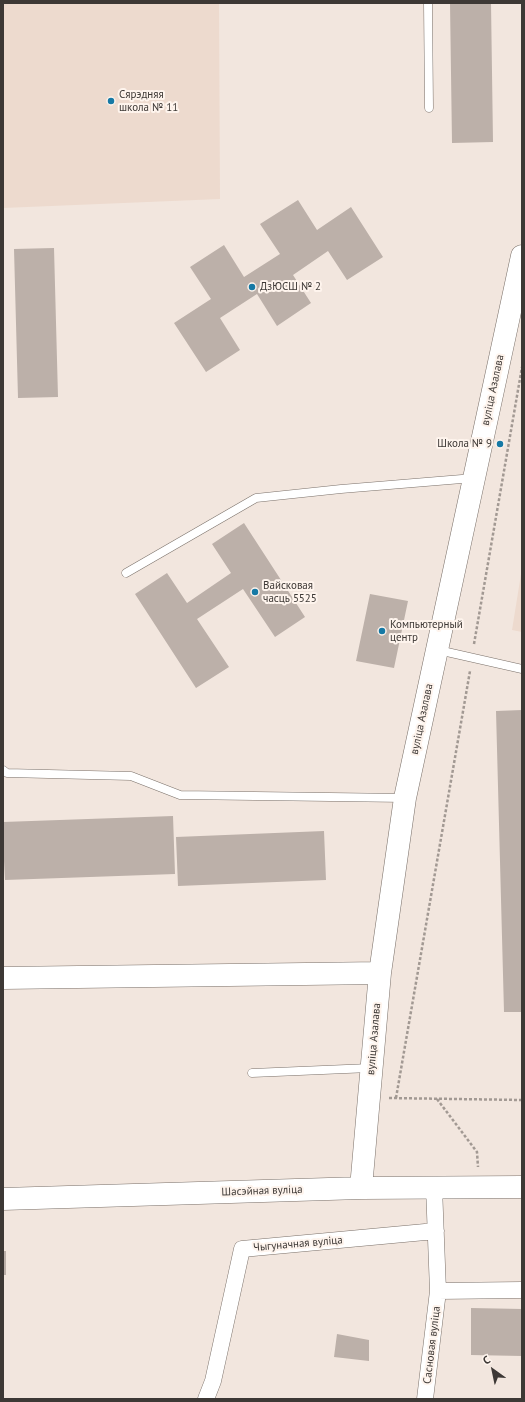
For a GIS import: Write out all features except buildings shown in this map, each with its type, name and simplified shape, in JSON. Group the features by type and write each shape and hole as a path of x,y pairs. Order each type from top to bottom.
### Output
{"street":[{"name":"вуліца Азалава","path":"361,1188 380,973 405,798 522,256"},
{"path":"3,978 380,973"},
{"path":"434,1187 438,1291 522,1290"},
{"name":"Шасэйная вуліца","path":"3,1199 361,1188 522,1187"},
{"name":"Чыгуначная вуліца","path":"206,1399 212,1381 242,1249 436,1231"},
{"name":"Сасновая вуліца","path":"425,1399 438,1291"}],"lane":[{"path":"428,3 430,108"},
{"path":"126,573 256,498 474,478"},
{"path":"438,650 522,669"},
{"path":"3,770 7,773 131,776 180,795 405,798"},
{"path":"252,1073 371,1068"}],"path":[{"path":"396,1098 522,367"},
{"path":"368,1098 522,1100"},
{"path":"437,1099 477,1152 479,1187"}],"shaded area":[{"name":"Сярэдняя школа № 11","path":"3,3 219,3 220,199 3,208"},
{"path":"522,568 522,632 512,630"}],"place":[{"name":"Сярэдняя школа № 11","path":"111,101"},
{"name":"ДзЮСШ № 2","path":"252,287"},
{"name":"Школа № 9","path":"500,444"},
{"name":"Вайсковая часць 5525","path":"255,592"},
{"name":"Компьютерный центр","path":"382,631"}]}
